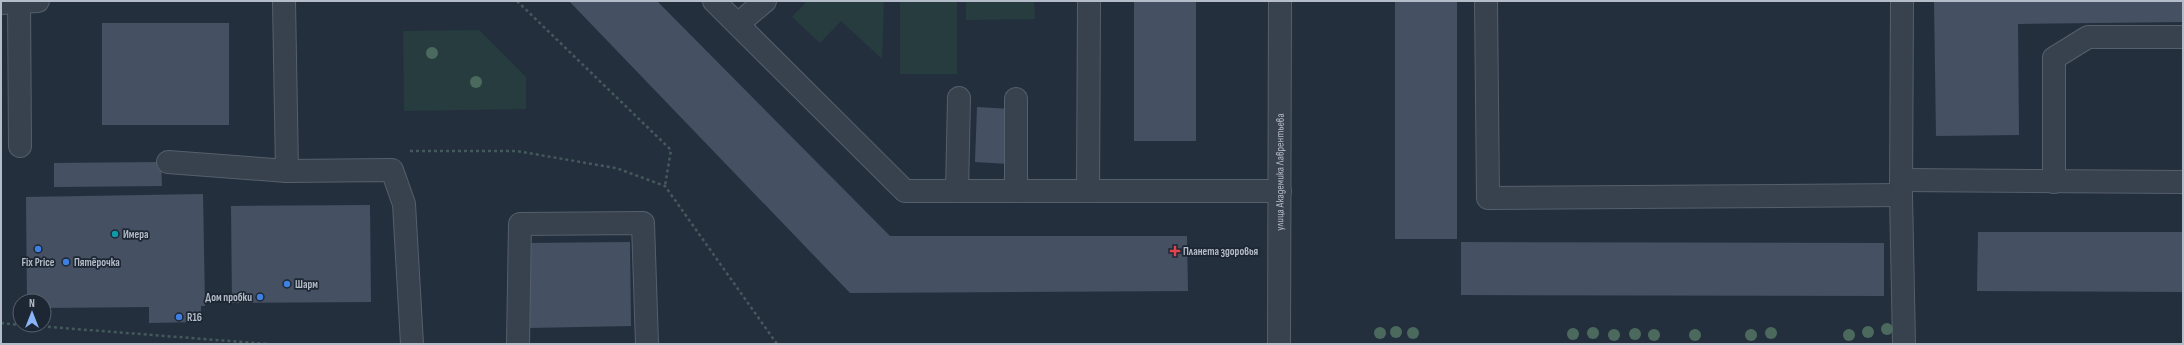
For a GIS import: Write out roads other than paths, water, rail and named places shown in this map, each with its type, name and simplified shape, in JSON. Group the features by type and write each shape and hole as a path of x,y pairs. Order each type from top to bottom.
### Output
{"street":[{"path":"284,1 287,171"},
{"path":"714,1 905,192 1280,192"},
{"path":"738,24 765,1"},
{"path":"1088,192 1089,1"},
{"name":"улица Академика Лаврентьева","path":"1279,344 1280,1"},
{"path":"1486,1 1488,198 1901,188 2054,182 2183,182"},
{"path":"1902,1 1901,188 1904,344"},
{"path":"19,2 20,146"},
{"path":"2054,182 2054,58 2088,37 2183,37"},
{"path":"957,192 959,98"},
{"path":"1016,98 1016,192"},
{"path":"168,162 287,171 392,170 404,204 412,344"},
{"path":"518,344 520,224 644,223 647,344"}],"place":[{"name":"Имера","path":"115,234"},
{"name":"Fix Price","path":"38,249"},
{"name":"Планета здоровья","path":"1175,251"},
{"name":"Пятёрочка","path":"66,262"},
{"name":"Шарм","path":"287,284"},
{"name":"Дом пробки","path":"260,297"},
{"name":"R16","path":"179,317"}]}
